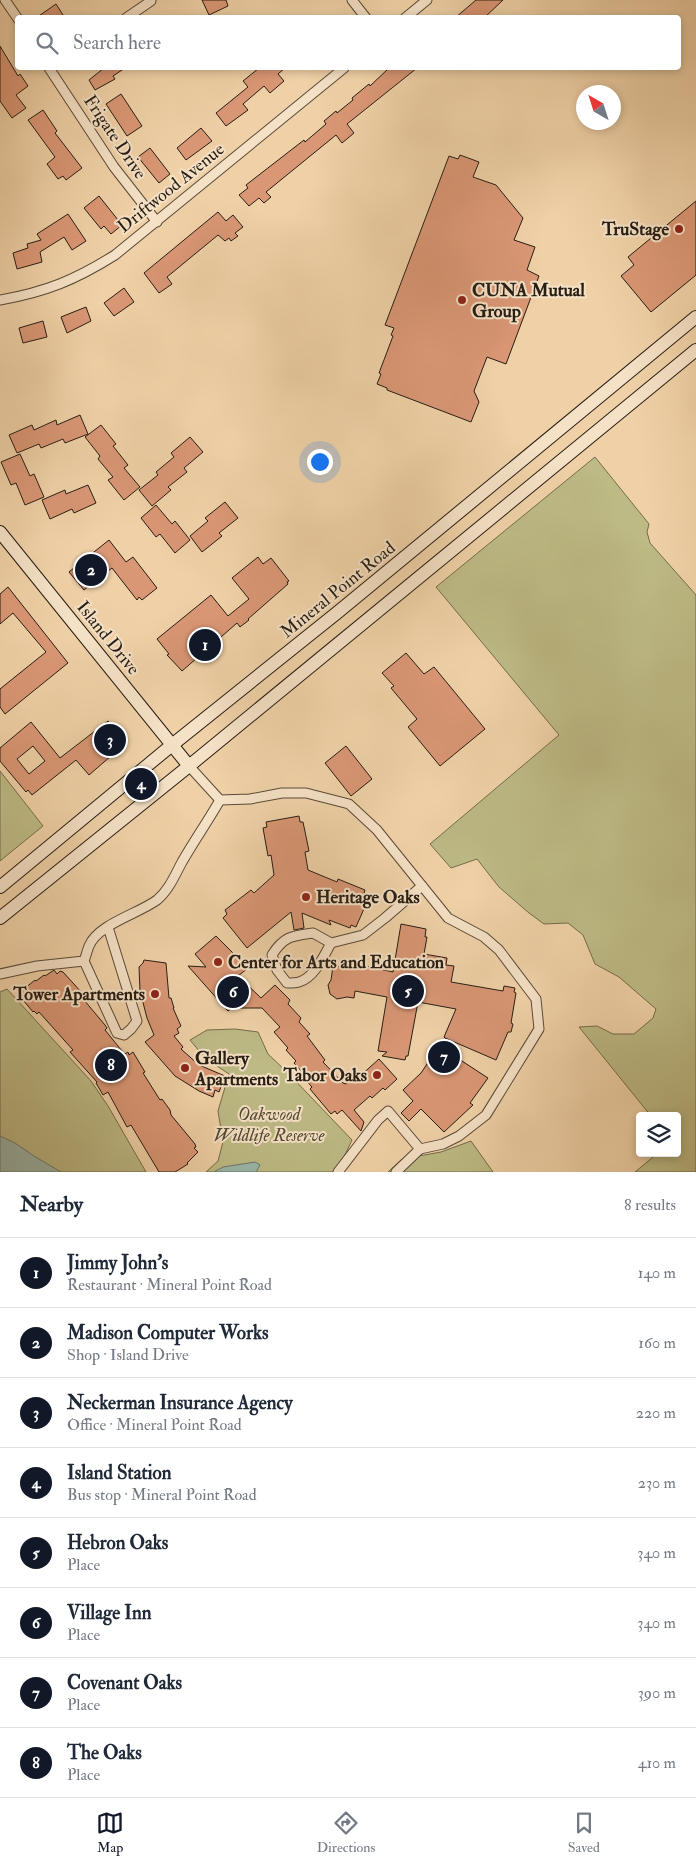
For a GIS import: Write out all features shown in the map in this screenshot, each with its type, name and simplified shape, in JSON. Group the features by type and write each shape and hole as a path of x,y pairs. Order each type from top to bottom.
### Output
{"main road":[{"name":"Mineral Point Road","path":"0,887 696,317"},
{"path":"0,918 189,766 696,350"},
{"name":"Island Drive","path":"0,532 189,766"}],"street":[{"path":"5,0 15,15"},
{"path":"352,0 364,15"},
{"path":"409,15 427,0"},
{"path":"130,15 151,1"},
{"name":"Frigate Drive","path":"50,70 114,167 157,222"},
{"name":"Driftwood Avenue","path":"0,300 57,286 80,276 115,255 342,70"},
{"path":"189,766 220,800 250,799 282,793 306,794 349,804 377,830 448,918 484,937 499,950 536,999 538,1029 486,1115 459,1136 443,1144 420,1149 396,1172"},
{"path":"108,927 137,1021 124,1034 118,1033 90,977 84,961 89,945 98,934 108,927 140,911 159,898 172,881 220,800"},
{"path":"331,943 318,968 300,982 288,983 276,970 272,955 280,944 291,936 313,933 331,943 363,936 422,886"},
{"path":"0,974 37,966 84,961"},
{"path":"338,1172 378,1120 388,1111 420,1149"}],"green space":[{"path":"595,457 649,524 647,532 650,543 696,595 696,1172 635,1172 653,1157 681,1157 681,1112 648,1112 579,1027 597,1026 613,1034 634,1034 653,1018 656,1009 619,977 595,964 583,935 568,923 544,924 499,887 477,859 451,868 430,844 559,735 436,587"},
{"path":"0,771 43,826 0,861"},
{"path":"7,989 91,1081 108,1106 146,1172 0,1172 0,992"},
{"name":"Oakwood Wildlife Reserve","path":"235,1029 258,1032 268,1054 352,1140 337,1172 206,1172 218,1161 223,1142 218,1111 229,1074 205,1058 190,1040 207,1030"},
{"path":"471,1141 493,1172 388,1172 402,1159 441,1152"}],"shaded area":[{"path":"0,1136 15,1143 61,1172 0,1172"},
{"path":"255,1162 260,1165 256,1172 214,1172 223,1167"}],"building":[{"path":"202,0 226,0 228,6 209,15"},
{"path":"476,0 503,0 487,15 458,15"},
{"path":"56,4 63,15 40,15"},
{"path":"0,46 18,76 20,74 28,86 16,95 26,108 12,118 0,101"},
{"path":"102,70 122,70 113,76 115,79 95,90 89,80"},
{"path":"257,70 283,70 278,74 284,81 270,93 264,86 243,104 248,110 226,126 216,113 248,87 243,81"},
{"path":"387,70 414,70 347,124 354,133 342,143 336,135 266,192 271,197 264,203 259,198 249,206 239,195 248,188 246,185 304,140 305,142 326,124 324,121 353,100 352,98 369,84 370,86"},
{"path":"121,94 142,126 127,136 106,104"},
{"path":"43,110 57,131 55,133 82,168 66,180 63,176 58,179 47,164 55,157 28,120"},
{"path":"201,128 212,141 186,160 177,148"},
{"path":"150,148 170,174 159,183 138,157"},
{"name":"CUNA Mutual Group","path":"460,155 479,162 473,177 496,185 523,218 514,240 535,247 527,270 539,276 506,364 487,357 474,391 479,402 471,422 387,390 387,388 377,384 381,374 379,373 393,336 391,335 394,328 385,325 449,156 458,159"},
{"path":"99,196 122,225 111,234 104,226 101,229 84,208"},
{"name":"TruStage","path":"696,201 696,275 651,312 621,276 634,265 628,257"},
{"path":"218,212 226,221 233,215 243,227 235,233 238,236 231,241 229,238 225,241 218,235 167,277 172,284 159,293 144,273"},
{"path":"68,214 86,241 72,250 64,237 40,252 42,262 17,269 13,253 28,248 27,244 41,240 37,234"},
{"path":"124,288 134,302 114,316 104,303"},
{"path":"86,307 91,321 67,333 61,317"},
{"path":"43,321 47,337 23,343 19,328"},
{"path":"80,415 88,434 65,443 63,439 41,448 39,444 17,453 9,435 32,425 34,430 56,420 57,425"},
{"path":"101,425 116,444 113,446 128,465 124,468 140,487 124,500 108,480 113,477 98,459 100,456 85,437"},
{"path":"190,437 203,452 184,468 187,472 168,487 171,490 152,506 139,490 158,475 156,472 174,457 171,453"},
{"path":"20,454 30,476 34,474 44,497 25,505 16,483 11,485 1,462"},
{"path":"88,485 96,503 74,513 72,509 50,519 42,500 65,490 66,494"},
{"path":"225,502 238,518 219,533 222,536 202,552 190,536 208,521 205,518"},
{"path":"156,505 172,524 175,521 190,540 175,553 160,534 156,537 141,518"},
{"path":"109,540 126,562 133,557 157,588 142,600 139,597 137,600 112,568 84,590 69,572"},
{"path":"258,557 263,564 271,558 289,581 287,582 288,584 249,620 240,627 237,623 182,671 167,655 169,654 157,639 211,595 228,616 249,599 232,578"},
{"path":"8,587 68,663 5,714 0,707 0,689 46,652 13,613 0,624 0,594"},
{"path":"406,653 424,674 434,667 485,729 440,766 408,727 417,719 391,688 394,686 382,673"},
{"path":"108,721 126,743 89,775 76,760 32,795 28,790 26,792 0,761 0,748 31,722 60,758","holes":["33,746 45,761 29,774 17,759"]},
{"path":"346,746 372,779 351,796 325,763"},
{"name":"Heritage Oaks","path":"299,816 300,822 303,822 309,851 305,852 308,870 337,882 338,879 365,890 364,893 370,895 356,927 351,925 350,928 329,920 331,925 302,913 304,928 294,930 291,912 247,948 223,918 227,914 225,910 251,890 254,893 274,875 271,855 268,856 263,828 267,827 266,822"},
{"path":"401,924 426,929 425,937 427,937 424,954 447,958 446,965 454,966 451,982 503,991 504,986 515,988 511,1032 508,1032 496,1060 444,1037 456,1009 418,1002 408,1056 406,1056 405,1060 382,1056 387,1052 378,1051 387,997 355,991 354,998 337,999 330,994 328,985 331,980 333,966 343,967 340,960 393,972"},
{"path":"216,936 248,968 238,976 261,998 275,985 290,1000 288,1004 301,1018 299,1022 310,1034 307,1036 325,1060 323,1062 343,1083 346,1084 357,1074 359,1077 379,1059 397,1079 385,1090 383,1088 372,1098 370,1096 354,1110 364,1122 361,1131 342,1110 337,1114 335,1111 331,1114 310,1089 312,1087 302,1076 304,1074 294,1063 296,1061 286,1050 288,1048 274,1032 280,1027 262,1008 232,1008 228,1011 188,966 206,967 195,954"},
{"path":"144,960 166,963 169,998 171,998 181,1026 177,1029 179,1033 174,1036 183,1047 181,1049 199,1065 225,1076 219,1092 215,1090 213,1097 199,1091 175,1076 145,1042 154,1035 147,1018 140,991 139,967"},
{"path":"54,970 57,974 60,971 63,972 83,994 84,1000 105,1025 107,1028 105,1030 122,1051 125,1054 128,1052 129,1055 133,1052 145,1072 143,1073 160,1100 162,1099 170,1110 171,1115 195,1144 196,1147 194,1148 198,1152 188,1164 175,1172 159,1172 131,1125 127,1127 108,1092 103,1095 97,1082 70,1052 73,1050 39,1012 37,1014 33,1012 23,1000 19,993 35,980"},
{"path":"439,1046 488,1078 470,1103 473,1105 444,1132 421,1109 409,1121 401,1113 413,1101 403,1090 421,1073"}],"place":[{"name":"TruStage","path":"679,229"},
{"name":"CUNA Mutual Group","path":"462,300"},
{"name":"Madison Computer Works","path":"91,570"},
{"name":"Jimmy John's","path":"205,645"},
{"name":"Neckerman Insurance Agency","path":"110,740"},
{"name":"Island Station","path":"141,784"},
{"name":"Heritage Oaks","path":"306,897"},
{"name":"Center for Arts and Education","path":"218,962"},
{"name":"Hebron Oaks","path":"408,991"},
{"name":"Village Inn","path":"233,992"},
{"name":"Tower Apartments","path":"155,994"},
{"name":"Covenant Oaks","path":"444,1057"},
{"name":"The Oaks","path":"111,1065"},
{"name":"Gallery Apartments","path":"185,1068"},
{"name":"Tabor Oaks","path":"377,1075"}]}
